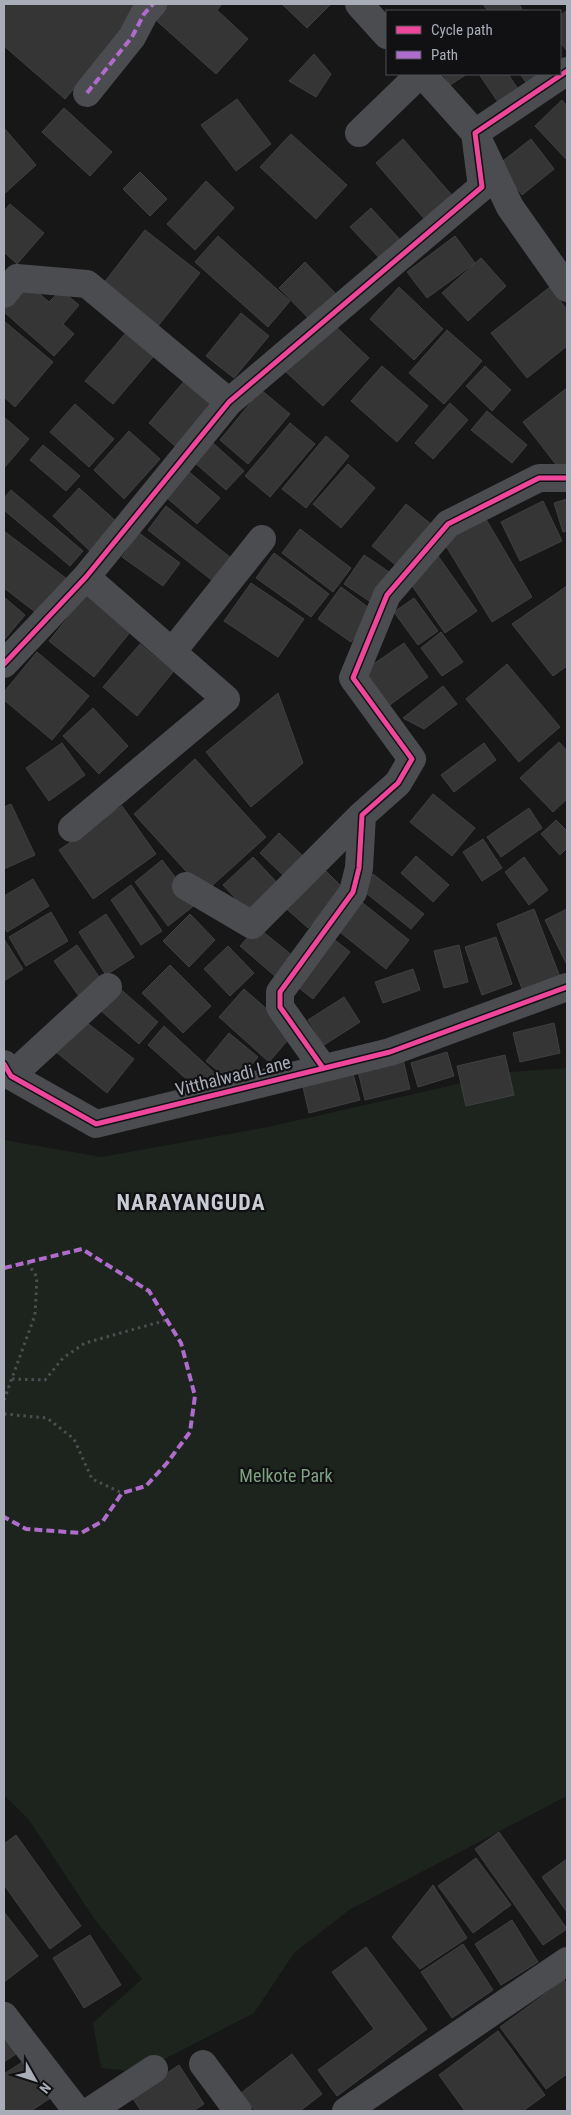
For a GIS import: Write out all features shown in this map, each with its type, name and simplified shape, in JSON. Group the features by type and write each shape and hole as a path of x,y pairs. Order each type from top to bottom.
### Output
{"street":[{"path":"87,93 132,37 144,14 153,4"},
{"path":"359,4 386,34"},
{"path":"475,133 567,72"},
{"path":"359,133 420,75"},
{"path":"422,75 475,133 510,206 567,288"},
{"path":"4,664 86,577 229,402 482,187 475,133"},
{"path":"4,294 17,278 87,284 229,402"},
{"path":"186,886 252,925 362,815 398,783 412,759 353,678 387,595 448,524 538,478 567,478"},
{"path":"172,652 262,539"},
{"path":"72,828 226,699 86,577"},
{"path":"323,1068 280,1007 280,992 352,892 360,868 362,815"},
{"path":"7,1070 108,987"},
{"name":"Vitthalwadi Lane","path":"7,1070 96,1124 390,1052 567,988"},
{"path":"346,2111 567,1961"},
{"path":"4,2016 77,2111"},
{"path":"203,2064 238,2111"},
{"path":"90,2111 154,2069"}],"path":[{"path":"4,1400 35,1315 37,1277 26,1261"},
{"path":"12,1379 45,1380 63,1358 85,1343 167,1320"},
{"path":"4,1414 47,1418 74,1439 92,1479 122,1493"}],"green space":[{"name":"Melkote Park","path":"567,1068 567,1796 349,1910 294,1953 254,2013 139,2072 101,2068 93,2023 142,1979 93,1917 29,1820 4,1795 4,1140 101,1157 268,1127 511,1072"}],"building":[{"path":"4,4 147,4 65,99 4,46"},
{"path":"157,4 222,4 217,10 248,39 216,74 148,13"},
{"path":"282,4 331,4 307,28"},
{"path":"483,4 519,4 522,9 520,10 487,10"},
{"path":"567,10 567,51 561,43 561,15"},
{"path":"314,54 331,74 316,97 289,81"},
{"path":"444,75 465,75 450,85"},
{"path":"480,75 509,75 518,89 498,102"},
{"path":"521,75 547,75 530,88"},
{"path":"237,99 271,144 236,171 201,125"},
{"path":"562,100 567,106 567,160 535,126"},
{"path":"64,108 112,152 90,176 42,132"},
{"path":"4,128 36,165 4,194"},
{"path":"291,134 347,185 316,219 260,167"},
{"path":"403,139 456,200 428,223 376,163"},
{"path":"531,139 554,169 522,195 499,164"},
{"path":"140,172 167,199 150,216 123,189"},
{"path":"206,181 234,208 195,250 167,224"},
{"path":"10,204 44,233 17,264 4,252 4,211"},
{"path":"371,208 403,243 383,262 350,227"},
{"path":"145,230 200,273 158,326 103,284"},
{"path":"218,236 290,301 268,327 195,262"},
{"path":"455,236 475,263 427,298 407,272"},
{"path":"481,258 506,286 468,321 442,293"},
{"path":"305,262 341,299 315,325 279,288"},
{"path":"26,282 49,302 61,290 79,305 63,324 74,334 54,356 4,312 4,307"},
{"path":"399,287 443,329 414,360 370,319"},
{"path":"550,287 567,310 567,346 527,378 491,333"},
{"path":"241,313 269,336 234,378 206,356"},
{"path":"4,321 53,362 15,407 4,397"},
{"path":"332,323 369,358 323,406 286,372"},
{"path":"130,328 158,351 113,404 85,381"},
{"path":"447,330 482,361 444,404 409,373"},
{"path":"382,366 428,406 397,442 351,401"},
{"path":"485,366 511,390 492,411 466,386"},
{"path":"186,379 213,401 175,446 149,423"},
{"path":"567,388 567,474 565,476 523,422"},
{"path":"261,390 290,414 248,464 220,440"},
{"path":"450,403 468,420 433,459 415,443"},
{"path":"75,404 114,439 89,467 50,432"},
{"path":"487,411 527,445 512,463 471,430"},
{"path":"4,417 29,439 4,468"},
{"path":"290,423 315,444 270,497 245,476"},
{"path":"129,431 160,459 124,499 94,470"},
{"path":"326,436 349,456 306,508 282,489"},
{"path":"213,443 244,471 226,490 195,463"},
{"path":"43,445 80,476 66,491 30,460"},
{"path":"348,464 375,488 341,528 313,504"},
{"path":"188,471 220,498 197,524 166,497"},
{"path":"79,488 117,522 90,551 53,516"},
{"path":"11,490 83,551 70,566 4,510 4,498"},
{"path":"567,499 567,531 563,532 554,503"},
{"path":"543,501 562,541 520,561 501,522"},
{"path":"406,504 436,528 402,570 372,546"},
{"path":"166,506 236,562 218,585 148,530"},
{"path":"484,516 532,597 492,622 443,541"},
{"path":"300,529 351,568 333,592 282,553"},
{"path":"4,531 67,579 39,615 4,588"},
{"path":"139,533 180,563 163,586 122,557"},
{"path":"274,553 329,594 311,617 256,578"},
{"path":"364,555 395,576 375,605 344,584"},
{"path":"438,556 477,611 445,633 406,577"},
{"path":"251,583 304,619 278,657 224,621"},
{"path":"567,586 567,666 553,676 512,624"},
{"path":"341,587 373,611 351,642 318,619"},
{"path":"86,595 131,631 94,677 49,641"},
{"path":"4,597 25,615 4,640"},
{"path":"414,598 438,631 418,645 394,612"},
{"path":"441,632 463,662 442,676 421,648"},
{"path":"404,643 428,677 387,707 362,672"},
{"path":"140,644 173,672 137,716 103,687"},
{"path":"37,652 89,696 52,740 4,700 4,692"},
{"path":"507,664 560,727 519,762 466,699"},
{"path":"443,686 457,704 424,729 403,718"},
{"path":"278,693 303,763 251,807 206,752"},
{"path":"93,708 128,746 99,774 63,736"},
{"path":"559,742 567,751 567,799 553,812 520,778"},
{"path":"62,743 85,775 49,801 26,768"},
{"path":"484,743 496,760 454,792 441,775"},
{"path":"195,759 266,837 205,892 134,814"},
{"path":"433,794 475,828 452,856 410,822"},
{"path":"11,804 35,855 4,869 4,807"},
{"path":"122,806 156,854 93,899 59,850"},
{"path":"529,808 542,828 501,857 487,837"},
{"path":"556,820 567,831 567,848 560,855 541,834"},
{"path":"279,833 308,861 289,881 260,853"},
{"path":"483,839 502,868 482,881 463,852"},
{"path":"416,856 449,885 433,902 401,873"},
{"path":"253,857 282,888 252,916 223,885"},
{"path":"524,857 548,890 529,905 505,872"},
{"path":"162,860 196,904 168,926 135,882"},
{"path":"318,863 344,889 308,928 280,903"},
{"path":"373,874 424,914 411,929 361,889"},
{"path":"33,879 49,906 7,932 4,926 4,896"},
{"path":"131,885 162,931 141,945 111,900"},
{"path":"359,900 409,940 386,969 336,929"},
{"path":"534,909 560,977 523,991 497,924"},
{"path":"567,909 567,965 545,920"},
{"path":"51,912 68,941 26,966 9,937"},
{"path":"106,914 134,957 106,975 79,932"},
{"path":"190,914 215,940 189,967 163,941"},
{"path":"257,927 293,956 276,977 240,946"},
{"path":"331,937 350,952 313,999 294,984"},
{"path":"496,937 512,984 482,995 465,947"},
{"path":"4,939 23,969 4,981"},
{"path":"77,945 106,987 83,1002 54,961"},
{"path":"459,945 468,982 444,988 434,951"},
{"path":"228,946 254,973 230,996 204,969"},
{"path":"170,965 211,1006 183,1033 142,993"},
{"path":"413,969 420,990 383,1003 375,982"},
{"path":"118,987 158,1022 139,1044 99,1009"},
{"path":"244,989 294,1033 269,1062 219,1017"},
{"path":"344,997 360,1022 324,1045 308,1020"},
{"path":"82,1019 134,1059 107,1093 56,1052"},
{"path":"554,1023 560,1053 520,1062 513,1033"},
{"path":"164,1026 218,1076 202,1093 148,1045"},
{"path":"229,1033 258,1057 235,1085 206,1061"},
{"path":"447,1052 454,1076 418,1087 411,1063"},
{"path":"505,1055 514,1095 466,1106 457,1066"},
{"path":"403,1059 410,1089 365,1100 358,1071"},
{"path":"352,1070 360,1100 309,1113 302,1083"},
{"path":"499,1832 567,1929 543,1945 475,1849"},
{"path":"16,1835 81,1926 50,1949 4,1885 4,1844"},
{"path":"476,1858 511,1905 473,1933 438,1886"},
{"path":"567,1859 567,1912 542,1877"},
{"path":"433,1885 467,1938 420,1969 392,1937"},
{"path":"4,1912 38,1956 4,1982"},
{"path":"512,1920 538,1962 501,1985 475,1944"},
{"path":"90,1935 121,1985 84,2008 53,1958"},
{"path":"463,1944 493,1990 452,2018 421,1972"},
{"path":"366,1947 427,2029 337,2096 318,2070 374,2029 332,1972"},
{"path":"564,1980 567,1984 567,2074 546,2089 500,2027"},
{"path":"4,2021 22,2050 4,2062"},
{"path":"498,2031 545,2095 523,2111 465,2111 439,2075"},
{"path":"292,2054 322,2094 300,2111 255,2111 241,2093"},
{"path":"27,2059 52,2097 31,2111 7,2111 4,2106 4,2074"},
{"path":"179,2065 204,2104 193,2111 141,2111 132,2097"}],"marked path":[{"path":"87,93 132,37 144,14 153,4"},
{"path":"4,1268 82,1249 149,1291 181,1343 195,1396 190,1432 167,1463 146,1486 122,1493 103,1521 81,1533 26,1529 4,1517"}],"cycle path":[{"path":"4,664 86,577 229,402 482,187 475,133 567,71"},
{"path":"323,1068 280,1007 280,992 353,892 359,868 362,815 398,783 412,759 353,678 387,595 448,524 539,478 567,478"},
{"path":"4,1064 11,1076 96,1124 390,1052 567,987"}],"district":[{"name":"NARAYANGUDA","path":"191,1202"}]}
